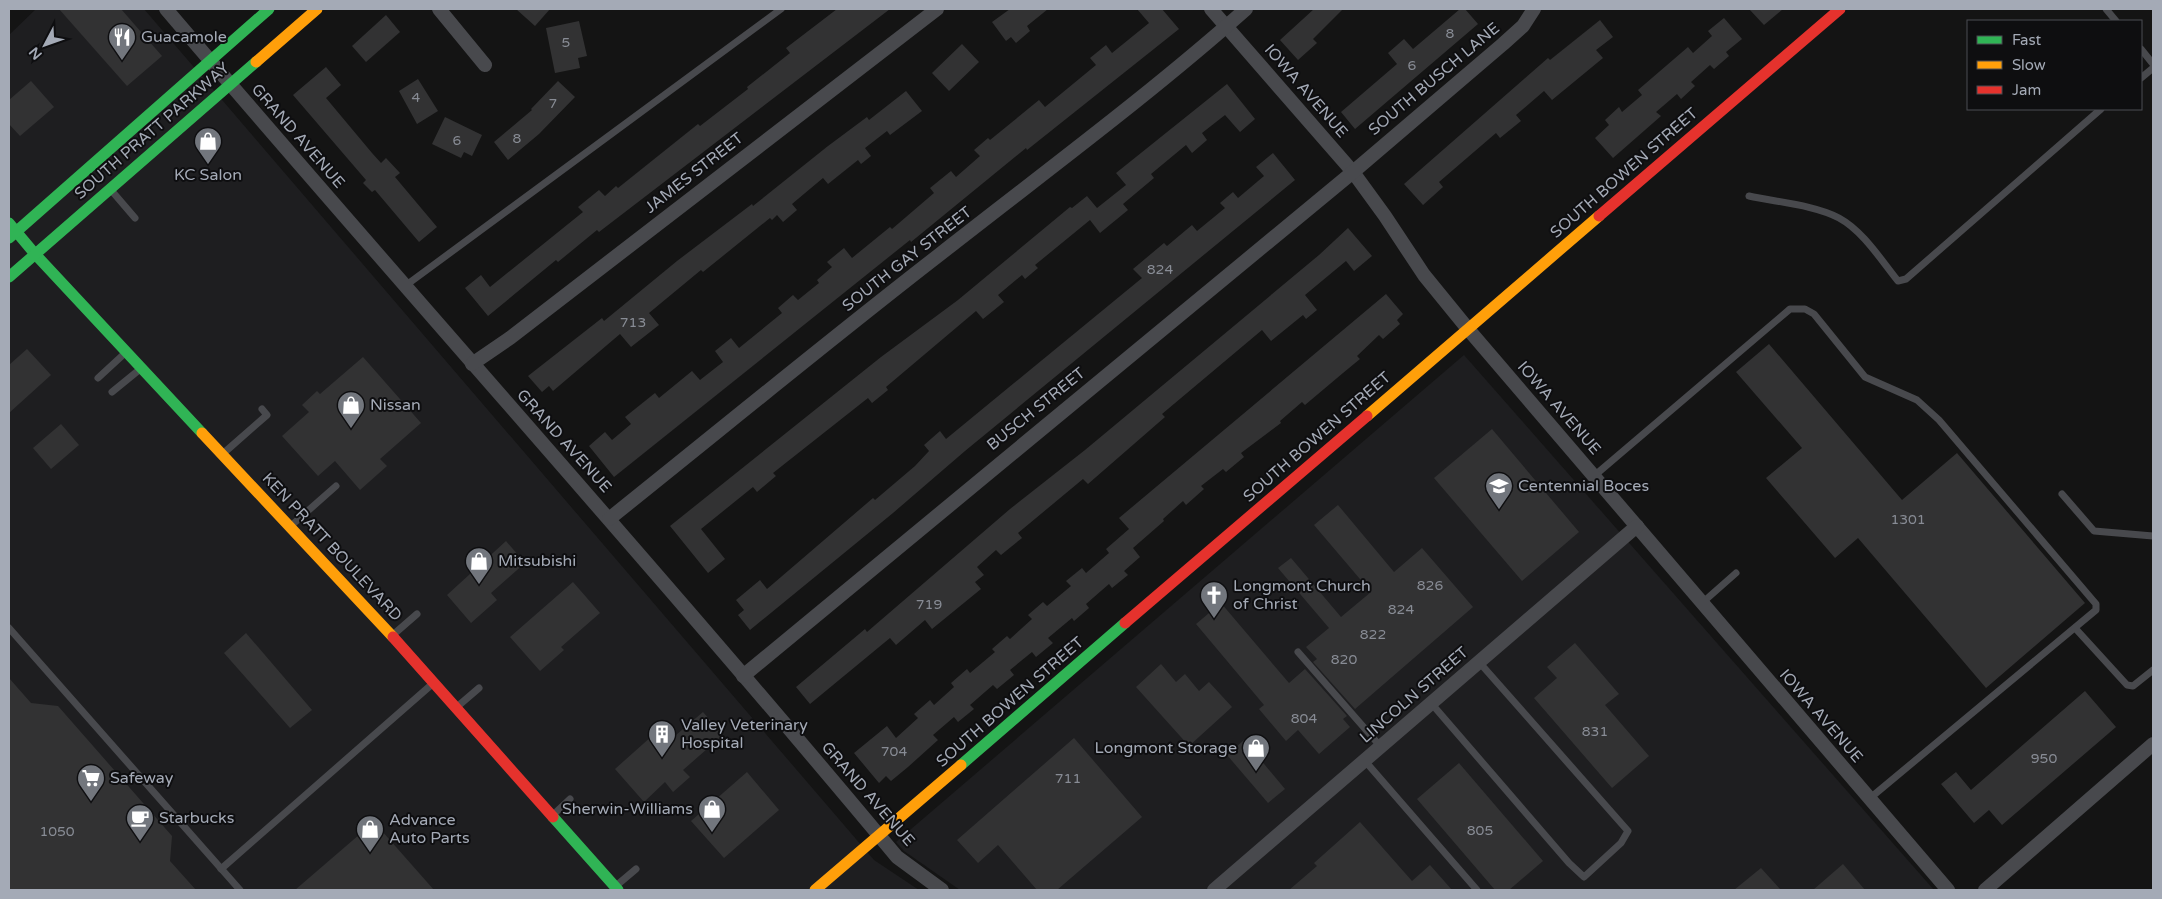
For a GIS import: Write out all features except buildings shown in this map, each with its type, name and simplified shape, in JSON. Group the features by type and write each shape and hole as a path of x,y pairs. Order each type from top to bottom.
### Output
{"main road":[{"name":"SOUTH PRATT PARKWAY","path":"10,230 210,61 268,9"},
{"name":"SOUTH PRATT PARKWAY","path":"9,277 317,9"},
{"name":"SOUTH BOWEN STREET","path":"815,890 1840,9"},
{"name":"KEN PRATT BOULEVARD","path":"10,230 35,254 392,636 617,889"}],"street":[{"name":"GRAND AVENUE","path":"166,9 472,364 609,519 897,857 942,890"},
{"path":"439,9 485,65"},
{"name":"JAMES STREET","path":"472,364 510,338 936,9"},
{"name":"IOWA AVENUE","path":"1211,9 1352,172 1385,216 1424,276 1948,890"},
{"name":"SOUTH GAY STREET","path":"609,519 937,256 1090,138 1246,9"},
{"name":"SOUTH BUSCH LANE","path":"1352,172 1503,44 1523,26 1534,9"},
{"name":"BUSCH STREET","path":"743,676 1352,172"},
{"name":"LINCOLN STREET","path":"1214,890 1637,526"},
{"path":"1984,890 2153,744"}],"lane":[{"path":"405,286 781,9"},
{"path":"2106,9 2115,20"},
{"path":"2142,50 2153,64"},
{"path":"2142,77 2153,68"},
{"path":"1749,196 1819,211 1839,218 1856,231 1898,281 1906,279 2100,110"},
{"path":"110,189 135,218"},
{"path":"1594,476 1790,309 1805,310 1814,314 1865,377 1917,400 1939,420 2090,596 2096,604 2096,610 1869,799"},
{"path":"98,378 126,352"},
{"path":"112,392 141,368"},
{"path":"223,455 267,415 262,409"},
{"path":"290,527 336,486"},
{"path":"2062,494 2094,531 2153,536"},
{"path":"1702,603 1736,573"},
{"path":"392,636 417,614"},
{"path":"9,628 240,890"},
{"path":"2075,628 2127,685 2133,686 2153,670"},
{"path":"1298,652 1381,747"},
{"path":"1431,703 1569,863 1584,877 1621,843 1628,831 1479,662"},
{"path":"221,869 434,683"},
{"path":"456,708 479,688"},
{"path":"1365,760 1477,890"},
{"path":"552,816 570,799"},
{"path":"617,889 636,869"}],"shaded area":[{"path":"36,9 144,9 874,860 919,890 9,890 9,35"},
{"path":"1464,355 1934,890 960,890 904,851 896,842"}],"traffic: fast":[{"path":"9,238 269,9"},
{"path":"9,277 256,62"},
{"path":"9,223 35,254 202,433"},
{"path":"961,765 1125,623"},
{"path":"553,817 618,890"}],"traffic: slow":[{"path":"256,62 317,9"},
{"path":"1367,416 1599,216"},
{"path":"202,433 393,637"},
{"path":"815,890 961,765"}],"traffic: jam":[{"path":"1599,216 1840,9"},
{"path":"1125,623 1367,416"},
{"path":"393,637 553,817"}],"place":[{"name":"Guacamole","path":"122,61"},
{"name":"KC Salon","path":"208,165"},
{"name":"Nissan","path":"351,429"},
{"name":"Centennial Boces","path":"1499,510"},
{"name":"Mitsubishi","path":"479,585"},
{"name":"Longmont Church of Christ","path":"1214,619"},
{"name":"Valley Veterinary Hospital","path":"662,758"},
{"name":"Longmont Storage","path":"1256,772"},
{"name":"Safeway","path":"91,802"},
{"name":"Sherwin-Williams","path":"712,833"},
{"name":"Starbucks","path":"140,842"},
{"name":"Advance Auto Parts","path":"370,853"}]}
